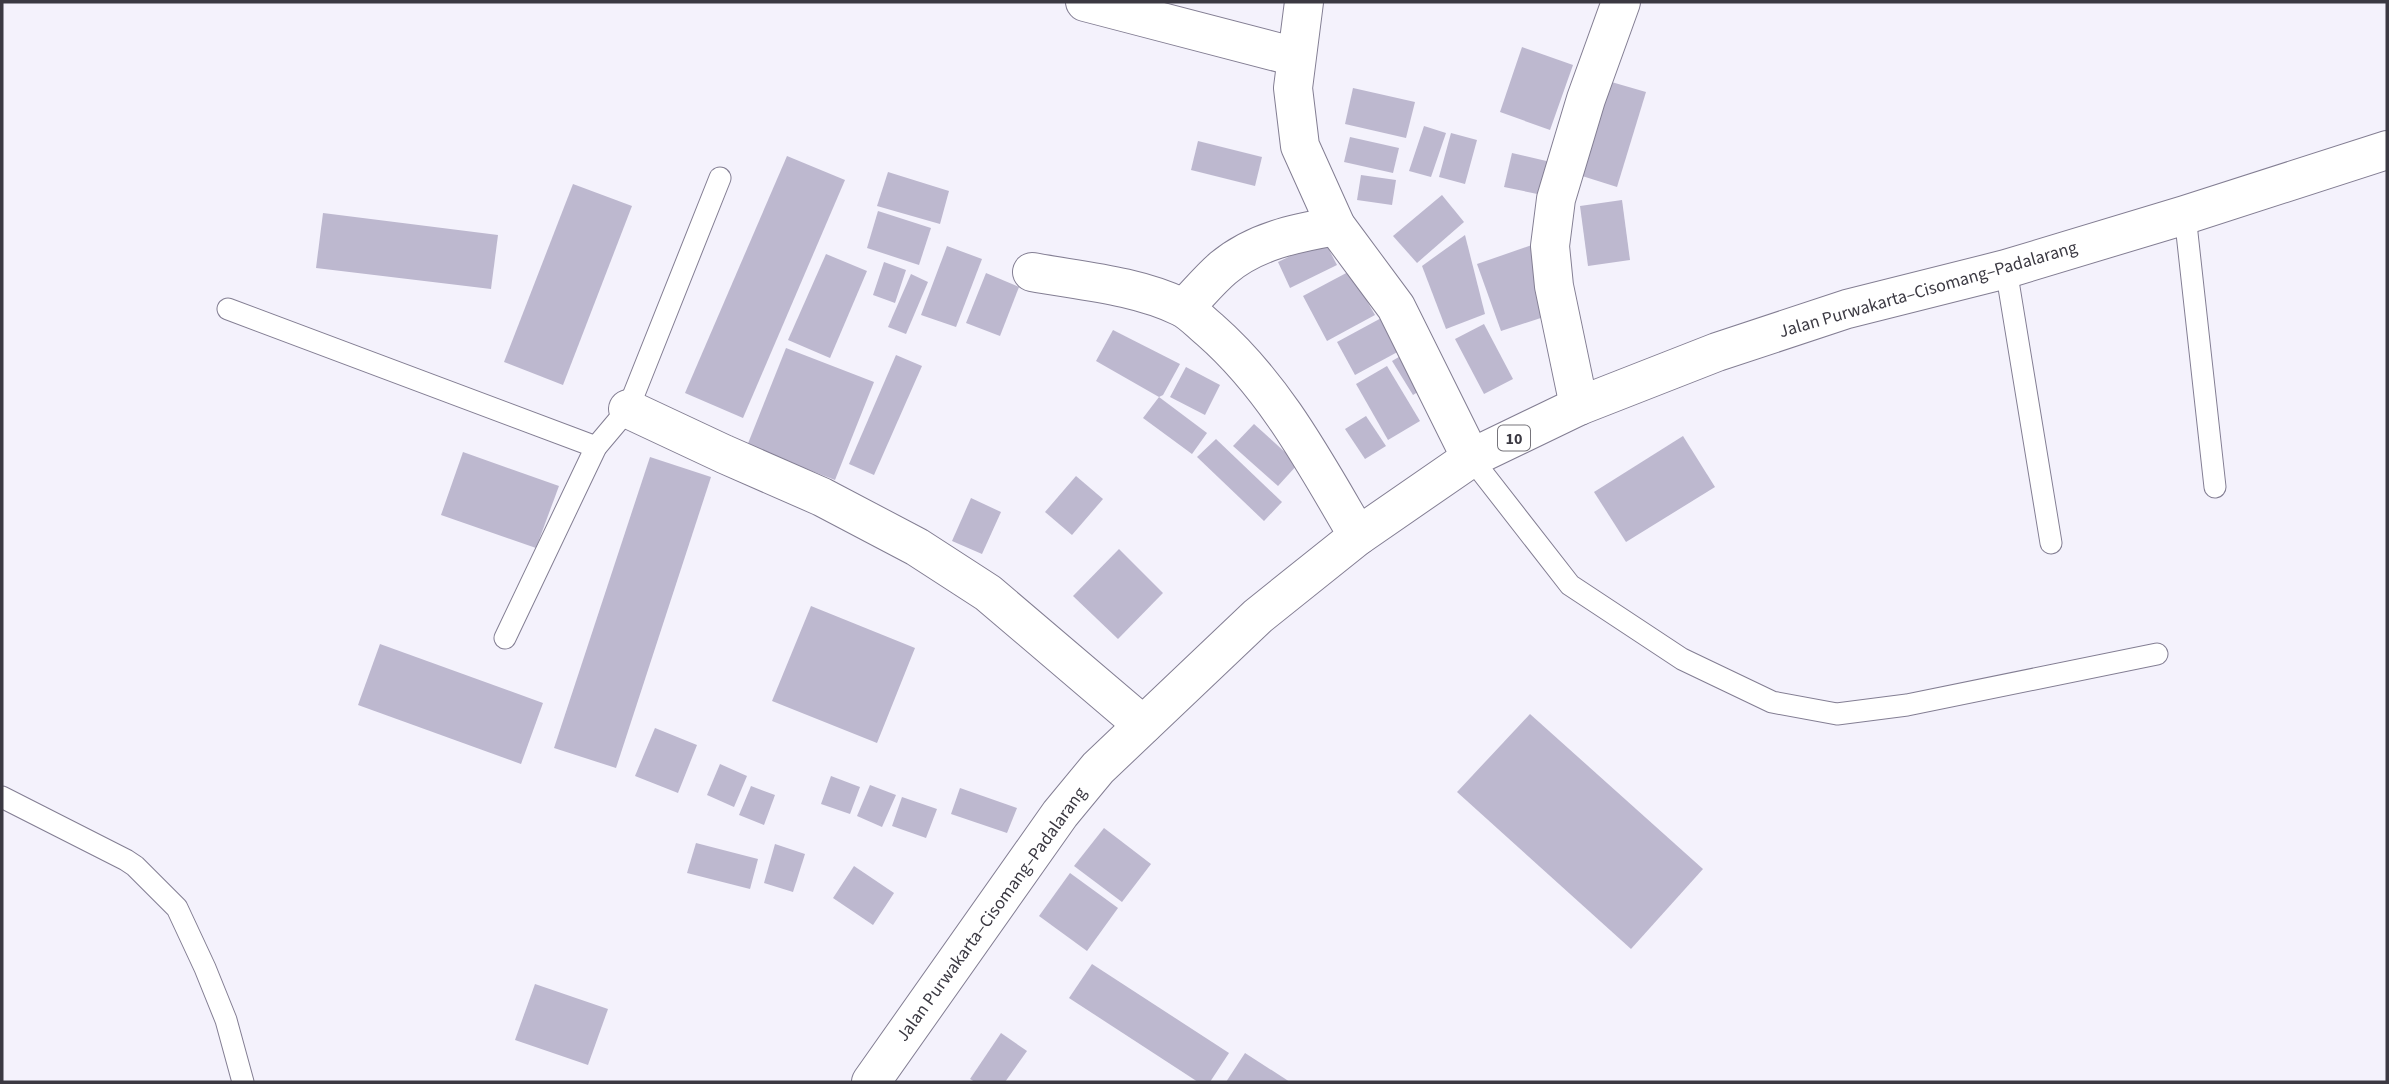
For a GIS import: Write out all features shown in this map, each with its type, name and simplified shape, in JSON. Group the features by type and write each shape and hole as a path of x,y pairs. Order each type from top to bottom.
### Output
{"main road":[{"path":"1084,2 1296,57"},
{"path":"1304,2 1293,88 1300,146 1336,226 1396,307 1471,458"},
{"path":"1579,406 1554,286 1550,246 1556,199 1586,99 1621,2"},
{"name":"Jalan Purwakarta–Cisomang–Padalarang","path":"871,1082 1060,814 1098,768 1258,616 1359,536 1471,458 1579,406 1717,352 1847,309 2006,269 2387,150"},
{"path":"1184,308 1223,268 1245,253 1288,234 1336,226"},
{"path":"1032,272 1139,291 1184,308 1228,346 1276,402 1295,427 1359,536"},
{"path":"628,409 822,497 917,547 988,593 1143,726"}],"lane":[{"path":"505,638 596,447 628,409 720,178"},
{"path":"2185,215 2215,487"},
{"path":"2006,269 2051,543"},
{"path":"228,309 596,447"},
{"path":"1471,458 1570,585 1682,659 1772,702 1837,714 1906,705 2157,654"},
{"path":"2,797 126,860 177,908 226,1020 243,1082"}],"building":[{"path":"1522,47 1573,65 1550,130 1500,112"},
{"path":"1608,81 1646,92 1617,187 1579,175"},
{"path":"1353,88 1415,102 1406,138 1345,124"},
{"path":"1424,126 1446,133 1431,177 1409,171"},
{"path":"1451,133 1477,140 1465,184 1439,177"},
{"path":"1350,137 1399,148 1393,173 1344,162"},
{"path":"1198,141 1262,157 1255,186 1191,170"},
{"path":"1512,153 1555,163 1547,196 1504,187"},
{"path":"787,156 845,180 743,418 685,393"},
{"path":"888,172 949,191 940,224 877,206"},
{"path":"1361,175 1396,180 1392,205 1357,200"},
{"path":"573,184 632,206 563,385 504,362"},
{"path":"1442,195 1464,222 1417,263 1393,236"},
{"path":"1622,200 1630,260 1588,266 1580,206"},
{"path":"878,211 931,228 919,265 867,248"},
{"path":"323,213 498,235 491,289 316,268"},
{"path":"1465,235 1485,314 1446,329 1422,266"},
{"path":"1324,240 1337,265 1290,288 1278,262"},
{"path":"1532,245 1556,313 1501,331 1477,264"},
{"path":"947,246 982,259 956,327 921,315"},
{"path":"826,254 867,271 830,358 788,340"},
{"path":"884,262 906,270 895,303 873,295"},
{"path":"1350,271 1375,315 1327,341 1303,296"},
{"path":"986,273 1019,287 1000,336 966,323"},
{"path":"911,274 928,282 906,334 888,327"},
{"path":"1385,316 1403,349 1355,375 1337,342"},
{"path":"1484,324 1513,379 1484,394 1455,339"},
{"path":"1113,330 1180,364 1163,395 1159,397 1096,361"},
{"path":"786,348 874,382 835,480 747,446"},
{"path":"1409,351 1430,384 1413,395 1392,361"},
{"path":"896,355 922,366 874,475 849,464"},
{"path":"1387,366 1420,421 1388,440 1356,384"},
{"path":"1186,367 1220,385 1205,415 1170,397"},
{"path":"1159,397 1207,433 1192,454 1143,418"},
{"path":"1366,416 1386,446 1365,459 1345,429"},
{"path":"1254,424 1298,464 1278,486 1233,446"},
{"path":"1683,436 1715,487 1626,542 1594,492"},
{"path":"1216,439 1282,502 1264,521 1197,457"},
{"path":"463,452 559,486 536,548 441,515"},
{"path":"650,457 711,477 616,768 554,748"},
{"path":"1076,476 1103,499 1072,535 1045,512"},
{"path":"971,498 1001,512 982,554 952,541"},
{"path":"1119,549 1163,593 1118,639 1073,596"},
{"path":"811,606 915,648 877,743 772,701"},
{"path":"380,644 543,703 521,764 358,705"},
{"path":"1530,714 1703,869 1631,949 1457,792"},
{"path":"655,728 697,745 678,793 635,776"},
{"path":"720,764 747,776 734,807 707,795"},
{"path":"831,776 860,787 850,814 821,804"},
{"path":"870,785 896,795 882,827 857,816"},
{"path":"751,786 775,795 764,825 739,815"},
{"path":"960,788 1017,808 1007,833 951,814"},
{"path":"902,797 937,809 926,838 892,826"},
{"path":"1104,828 1151,864 1122,902 1074,866"},
{"path":"696,843 758,859 750,889 687,873"},
{"path":"775,844 805,854 793,892 764,883"},
{"path":"854,866 894,893 873,925 833,898"},
{"path":"1070,873 1118,908 1087,951 1039,916"},
{"path":"1092,964 1229,1053 1210,1082 1198,1082 1069,998"},
{"path":"535,984 608,1009 588,1065 515,1040"},
{"path":"1001,1033 1027,1051 1005,1082 975,1082 970,1079"},
{"path":"1245,1053 1290,1082 1226,1082"}]}
